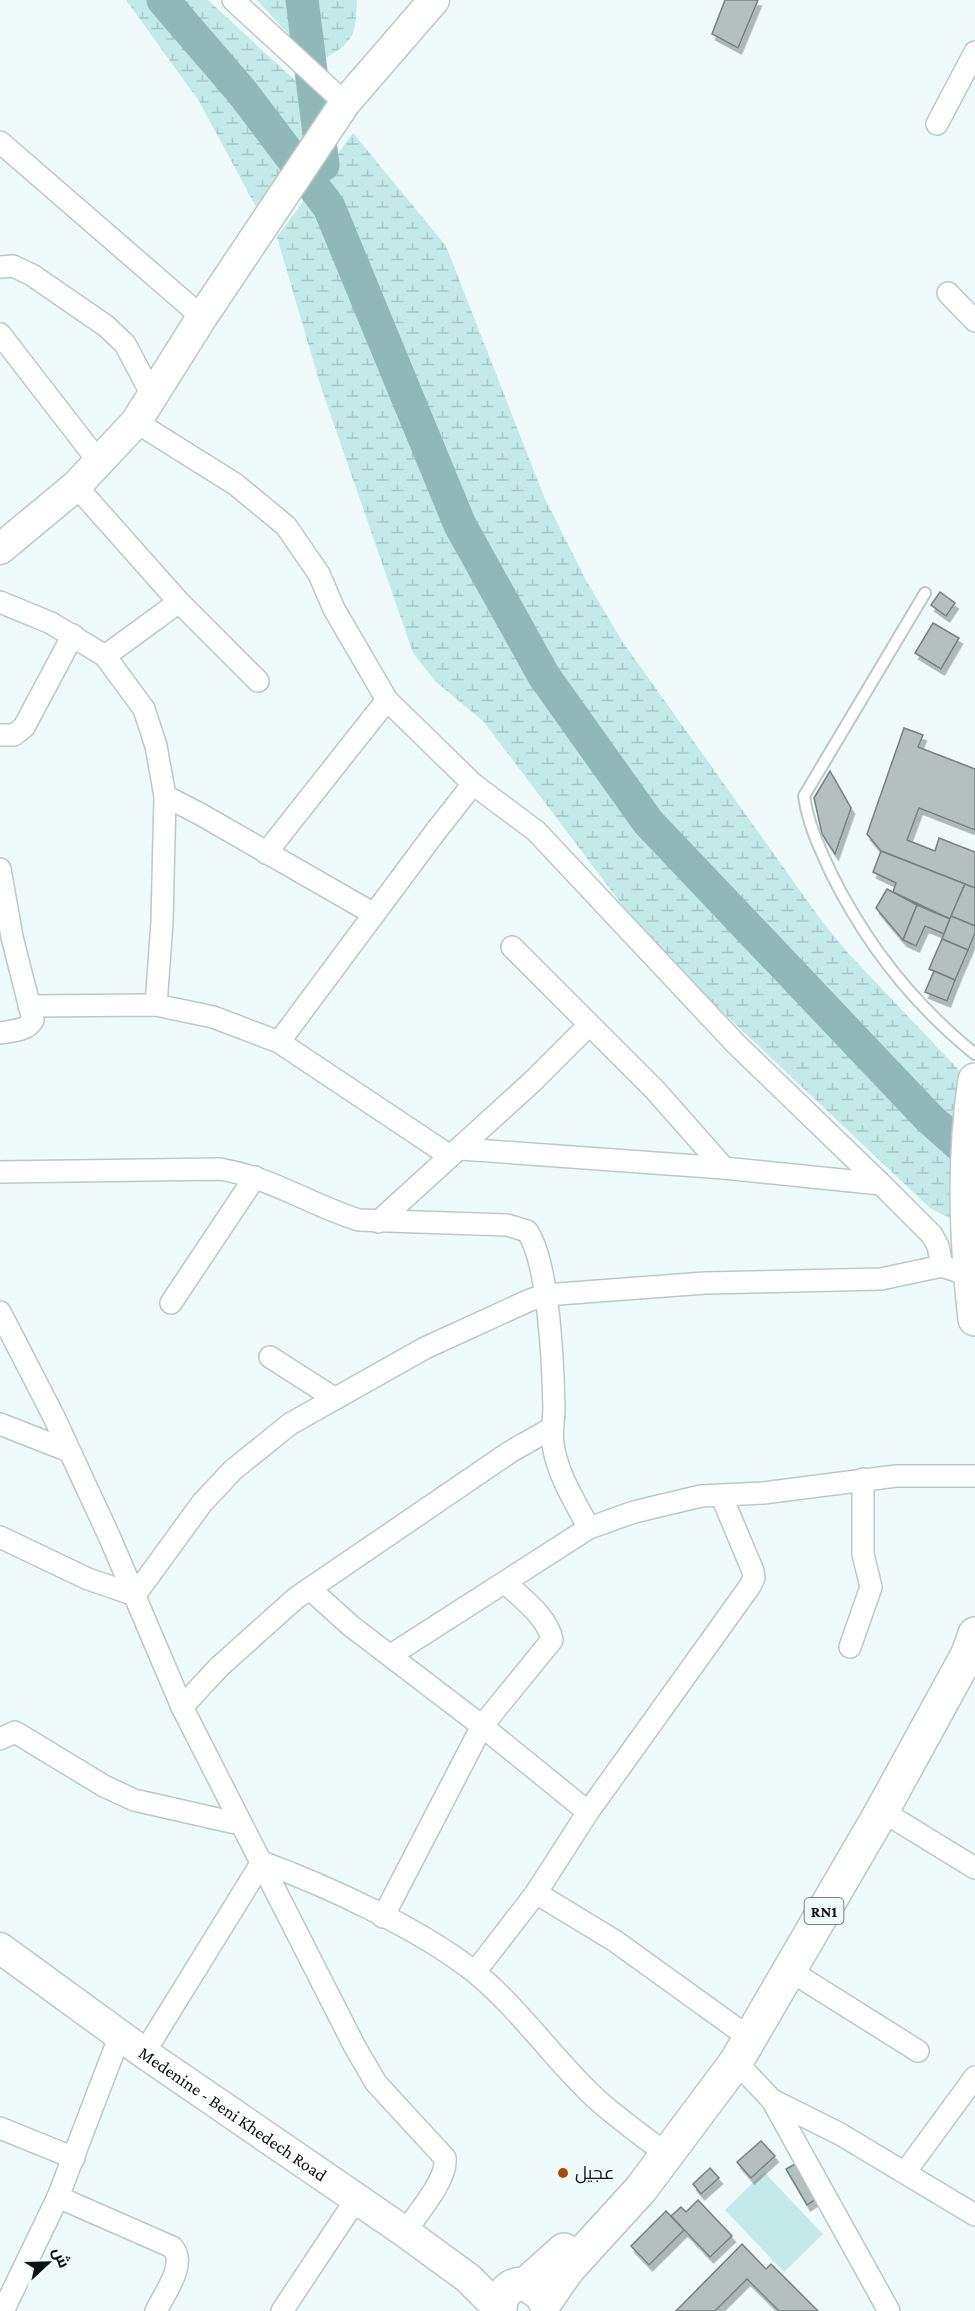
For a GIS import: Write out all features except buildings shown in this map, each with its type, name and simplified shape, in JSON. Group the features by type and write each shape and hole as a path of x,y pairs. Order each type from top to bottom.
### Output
{"main road":[{"path":"975,1080 969,1123 965,1194 967,1227 962,1273 975,1319"},
{"name":"RN1","path":"528,2303 612,2202 659,2165 744,2050 882,1811 968,1654 975,1634"}],"street":[{"path":"232,0 345,103"},
{"path":"0,549 76,486 136,422 202,317 345,103 434,0"},
{"path":"937,124 975,52"},
{"path":"0,142 202,317"},
{"path":"0,267 13,266 32,275 116,334 132,354 152,395"},
{"path":"948,293 975,321"},
{"path":"0,334 99,462"},
{"path":"136,422 235,484 286,526 320,574 334,609 387,700 474,784 536,831 736,1044 932,1235 938,1246 962,1273"},
{"path":"76,486 179,602 258,681"},
{"path":"0,602 73,635 105,656 144,709 156,746 165,796 162,922 156,1005"},
{"path":"105,656 179,602"},
{"path":"0,735 14,735 24,727 73,635"},
{"path":"266,853 387,700"},
{"path":"279,1042 474,784"},
{"path":"165,796 374,914"},
{"path":"0,869 12,938 31,1023 20,1030 0,1033"},
{"path":"512,947 671,1107 724,1168"},
{"path":"29,1006 156,1005 213,1017 279,1042 455,1153 724,1168 881,1184"},
{"path":"378,1222 455,1153 589,1025"},
{"path":"0,1172 220,1169 282,1186 338,1214 378,1222 455,1222 521,1228 527,1231 534,1245 545,1295 553,1380 552,1428 556,1461 589,1528"},
{"path":"171,1303 255,1177"},
{"path":"135,1595 180,1531 233,1470 290,1424 435,1343 493,1315 545,1295 756,1281 880,1279 962,1273"},
{"path":"0,1312 69,1451 135,1595 182,1707 240,1824 262,1862 287,1916 376,2083 445,2158 446,2166 442,2177 405,2232"},
{"path":"270,1358 334,1398"},
{"path":"0,1424 69,1451"},
{"path":"182,1707 219,1667 310,1589 510,1452 552,1428"},
{"path":"391,1655 434,1625 506,1583 589,1528 667,1503 863,1479 933,1474 975,1476"},
{"path":"850,1647 871,1587 863,1554 863,1479"},
{"path":"475,1972 536,1893 588,1812 706,1651 754,1578 749,1559 721,1495"},
{"path":"0,1537 88,1580 135,1595"},
{"path":"383,1917 482,1726 552,1640 544,1621 506,1583"},
{"path":"310,1589 351,1626 482,1726 588,1812"},
{"path":"0,1739 15,1732 104,1786 134,1800 240,1824"},
{"path":"882,1811 975,1868"},
{"path":"262,1862 302,1877 383,1917 459,1960 475,1972 659,2165"},
{"path":"144,2053 262,1862"},
{"path":"536,1893 615,1941 744,2050 889,2311"},
{"name":"Medenine - Beni Khedech Road","path":"0,1948 144,2053 357,2198 468,2278 528,2303"},
{"path":"789,1970 918,2051"},
{"path":"3,2311 58,2197 120,2035"},
{"path":"906,2171 975,2077"},
{"path":"772,2100 840,2133 975,2215"},
{"path":"0,2128 74,2158"},
{"path":"58,2197 172,2247 177,2252 179,2263 156,2311"},
{"path":"282,2311 357,2198"}],"lane":[{"path":"925,593 804,796 812,833 842,894 878,954 921,1007 975,1054"}],"green space":[{"path":"126,0 208,0 324,107 256,207 199,101"},
{"path":"257,0 357,0 354,30 347,43 321,60 300,47"},
{"path":"353,133 446,246 545,499 586,580 622,641 821,920 848,953 975,1087 975,1232 930,1208 711,1001 632,918 484,722 436,682 413,653 320,384 277,237"},
{"path":"764,2172 823,2234 784,2272 725,2210"}],"waterway":[{"path":"163,0 242,92 329,207 460,525 544,676 648,822 929,1118 975,1159"},
{"path":"302,0 323,165"}],"place":[{"name":"عجيل","path":"563,2173"}]}
